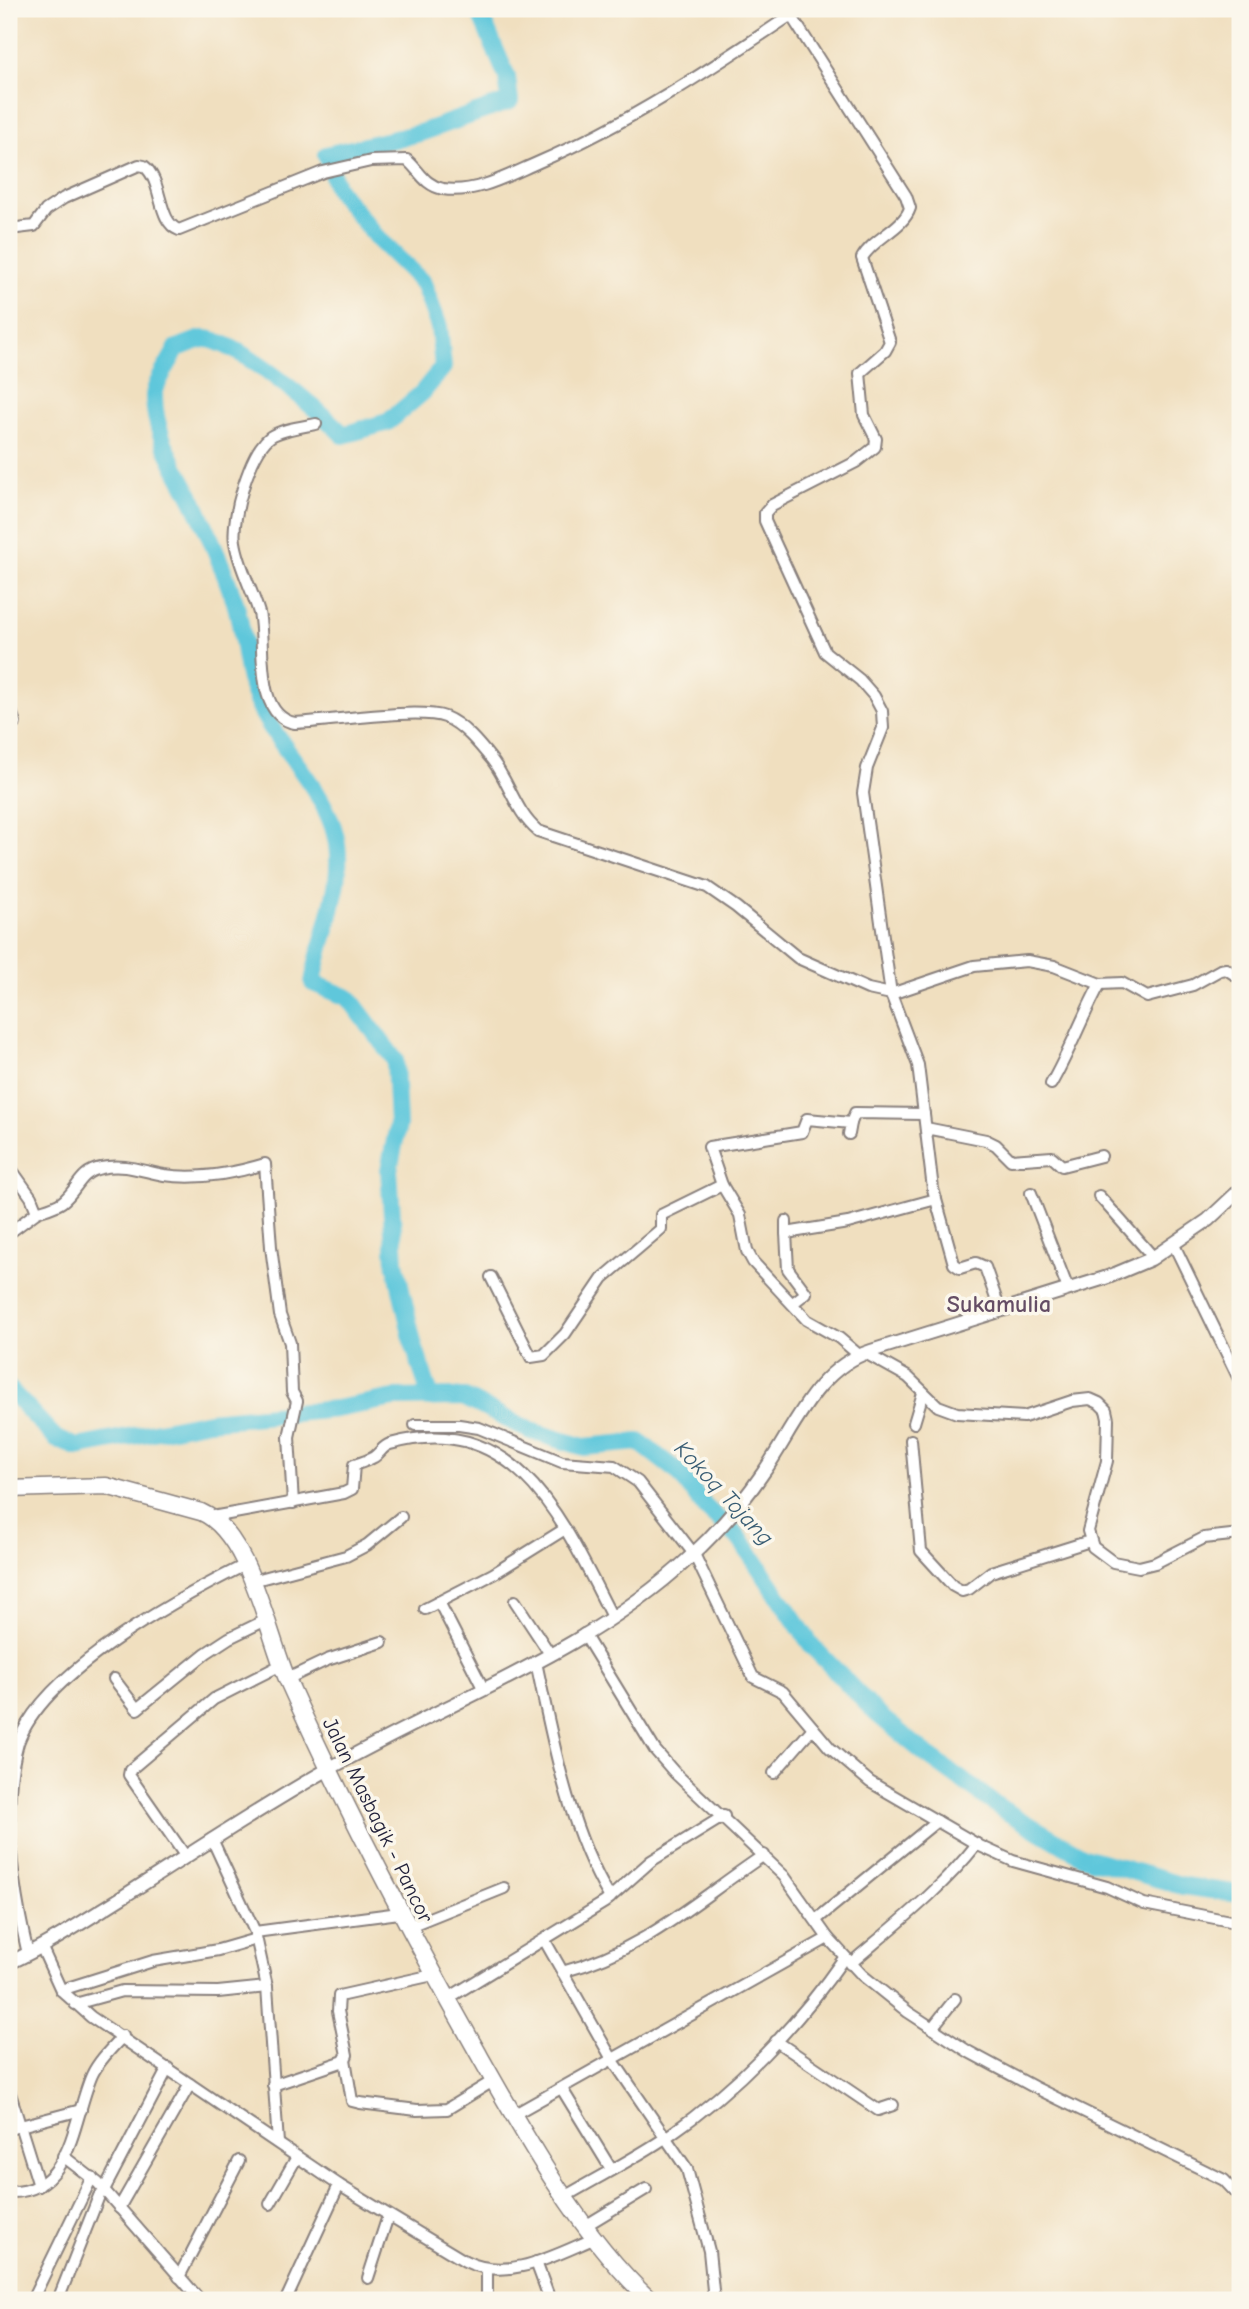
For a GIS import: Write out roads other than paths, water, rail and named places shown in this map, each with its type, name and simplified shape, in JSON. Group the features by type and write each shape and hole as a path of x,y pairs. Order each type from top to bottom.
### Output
{"main road":[{"path":"9,1489 106,1486 212,1517"},
{"name":"Jalan Masbagik - Pancor","path":"212,1517 229,1532 245,1565 284,1672 403,1920 433,1975 513,2115 589,2232 650,2300"}],"street":[{"path":"9,229 34,226 46,210 64,198 134,166 148,168 169,222 179,230 323,172 345,167 404,159 429,185 452,189 499,180 631,117 790,13 806,9"},
{"path":"790,13 909,202 905,218 872,245 862,258 890,342 885,351 860,373 864,415 876,444 865,457 772,505 765,513 765,521 820,644 831,659 860,680 874,696 881,711 883,728 867,768 863,793 891,993 918,1065 936,1199 954,1264 960,1268 976,1264 985,1267 1000,1310"},
{"path":"316,424 284,431 266,440 250,468 236,514 234,541 259,616 263,679 267,692 285,720 295,723 410,715 446,717 462,729 490,758 522,814 538,831 707,887 810,965 862,987 891,993 974,966 1027,961 1054,966 1100,984 1122,983 1147,997 1193,985 1223,969 1240,978"},
{"path":"9,705 15,723"},
{"path":"1051,1084 1070,1052 1084,1013 1100,984"},
{"path":"924,1114 855,1113 850,1129 807,1119 802,1132 712,1145 709,1150 722,1185 740,1215 750,1256 807,1320 862,1354 908,1377 923,1393 948,1410 975,1415 1035,1416 1082,1399 1099,1403 1106,1410 1107,1461 1090,1521 1090,1541 1100,1556 1127,1567 1139,1567 1155,1563 1205,1538 1240,1534"},
{"path":"926,1128 986,1140 996,1145 1011,1160 1052,1157 1062,1166 1101,1156"},
{"path":"9,1166 31,1197 37,1212"},
{"path":"9,1233 37,1212 62,1202 79,1179 98,1168 129,1166 161,1174 200,1177 261,1166 280,1315 290,1343 294,1412 289,1437 293,1503"},
{"path":"491,1277 531,1357 544,1355 565,1334 603,1278 661,1229 661,1215 722,1185"},
{"path":"9,1963 28,1954 329,1769 536,1662 612,1617 694,1553 715,1531 772,1461 814,1392 862,1354 1068,1290 1154,1258 1174,1245 1240,1190"},
{"path":"1031,1193 1068,1290"},
{"path":"1099,1196 1154,1258"},
{"path":"793,1303 806,1293 788,1269 786,1227 848,1223 936,1199"},
{"path":"1174,1245 1240,1381"},
{"path":"914,1423 923,1393"},
{"path":"415,1425 459,1424 479,1428 562,1462 600,1464 624,1470 659,1506 694,1553 753,1676 783,1692 810,1731 852,1769 976,1844 1013,1861 1107,1887 1144,1904 1240,1923"},
{"path":"212,1517 349,1491 354,1484 352,1467 375,1457 387,1445 445,1439 472,1443 502,1455 545,1499 612,1617"},
{"path":"911,1440 921,1551 953,1586 962,1591 969,1590 991,1572 1090,1541"},
{"path":"252,1581 346,1556 367,1545 401,1517"},
{"path":"425,1609 493,1574 565,1530"},
{"path":"28,1954 11,1872 9,1840 14,1757 26,1725 64,1682 98,1653 167,1608 245,1565"},
{"path":"515,1601 550,1654"},
{"path":"439,1602 483,1688"},
{"path":"114,1679 137,1709 206,1653 264,1621"},
{"path":"584,1634 655,1750 675,1773 764,1855 817,1919 847,1961 932,2028 1034,2087 1224,2180 1240,2197"},
{"path":"186,1857 129,1772 214,1699 284,1672 382,1643"},
{"path":"536,1662 574,1814 588,1856 610,1898"},
{"path":"775,1773 810,1731"},
{"path":"447,1999 545,1941 610,1898 651,1861 724,1816"},
{"path":"817,1919 937,1821"},
{"path":"212,1839 256,1935 267,1987 278,2143"},
{"path":"566,2196 667,2137 729,2087 776,2041 847,1961 948,1878 976,1844"},
{"path":"562,1972 608,1957 658,1931 764,1855"},
{"path":"61,1990 153,1961 218,1950 256,1935 403,1920 504,1888"},
{"path":"513,2115 828,1938"},
{"path":"545,1941 612,2059 667,2137 691,2181 709,2250 714,2300"},
{"path":"41,1946 61,1990 75,2004 338,2185 388,2216 487,2270 512,2269 536,2262 589,2232 646,2189"},
{"path":"433,1975 339,1996 352,2101 417,2110 447,2109 493,2081"},
{"path":"75,2004 122,1991 218,1992 267,1987"},
{"path":"932,2028 955,1999"},
{"path":"10,2194 39,2186 57,2171 92,2076 122,2036"},
{"path":"776,2041 878,2110 893,2105"},
{"path":"274,2085 345,2059"},
{"path":"58,2300 102,2193 168,2068"},
{"path":"119,2208 190,2084"},
{"path":"562,2089 611,2169"},
{"path":"9,2090 15,2127 39,2186"},
{"path":"15,2127 81,2110"},
{"path":"63,2156 92,2177 102,2193 119,2208 200,2300"},
{"path":"270,2204 297,2157"},
{"path":"180,2277 239,2161"},
{"path":"32,2300 92,2177"},
{"path":"286,2300 338,2185"},
{"path":"368,2278 388,2216"},
{"path":"536,2262 550,2300"},
{"path":"487,2270 487,2300"}],"waterway":[{"path":"431,1398 413,1343 395,1262 389,1170 398,1125 395,1060 349,998 313,983 336,886 338,866 333,827 318,796 270,725 255,696 235,602 202,519 163,440 154,396 160,378 177,348 203,339 216,341 255,362 297,394 343,435 388,422 422,393 443,367 439,327 423,283 378,239 337,189 326,155 420,133 510,101 507,77 478,9"},
{"name":"Kokoq Tojang","path":"9,1389 56,1439 77,1447 209,1421 336,1409 394,1398 463,1397 531,1431 584,1447 639,1442 678,1472 706,1508 740,1539 812,1646 876,1713 927,1755 1002,1809 1084,1857 1183,1886 1240,1894"}],"district":[{"name":"Sukamulia","path":"999,1304"}]}
